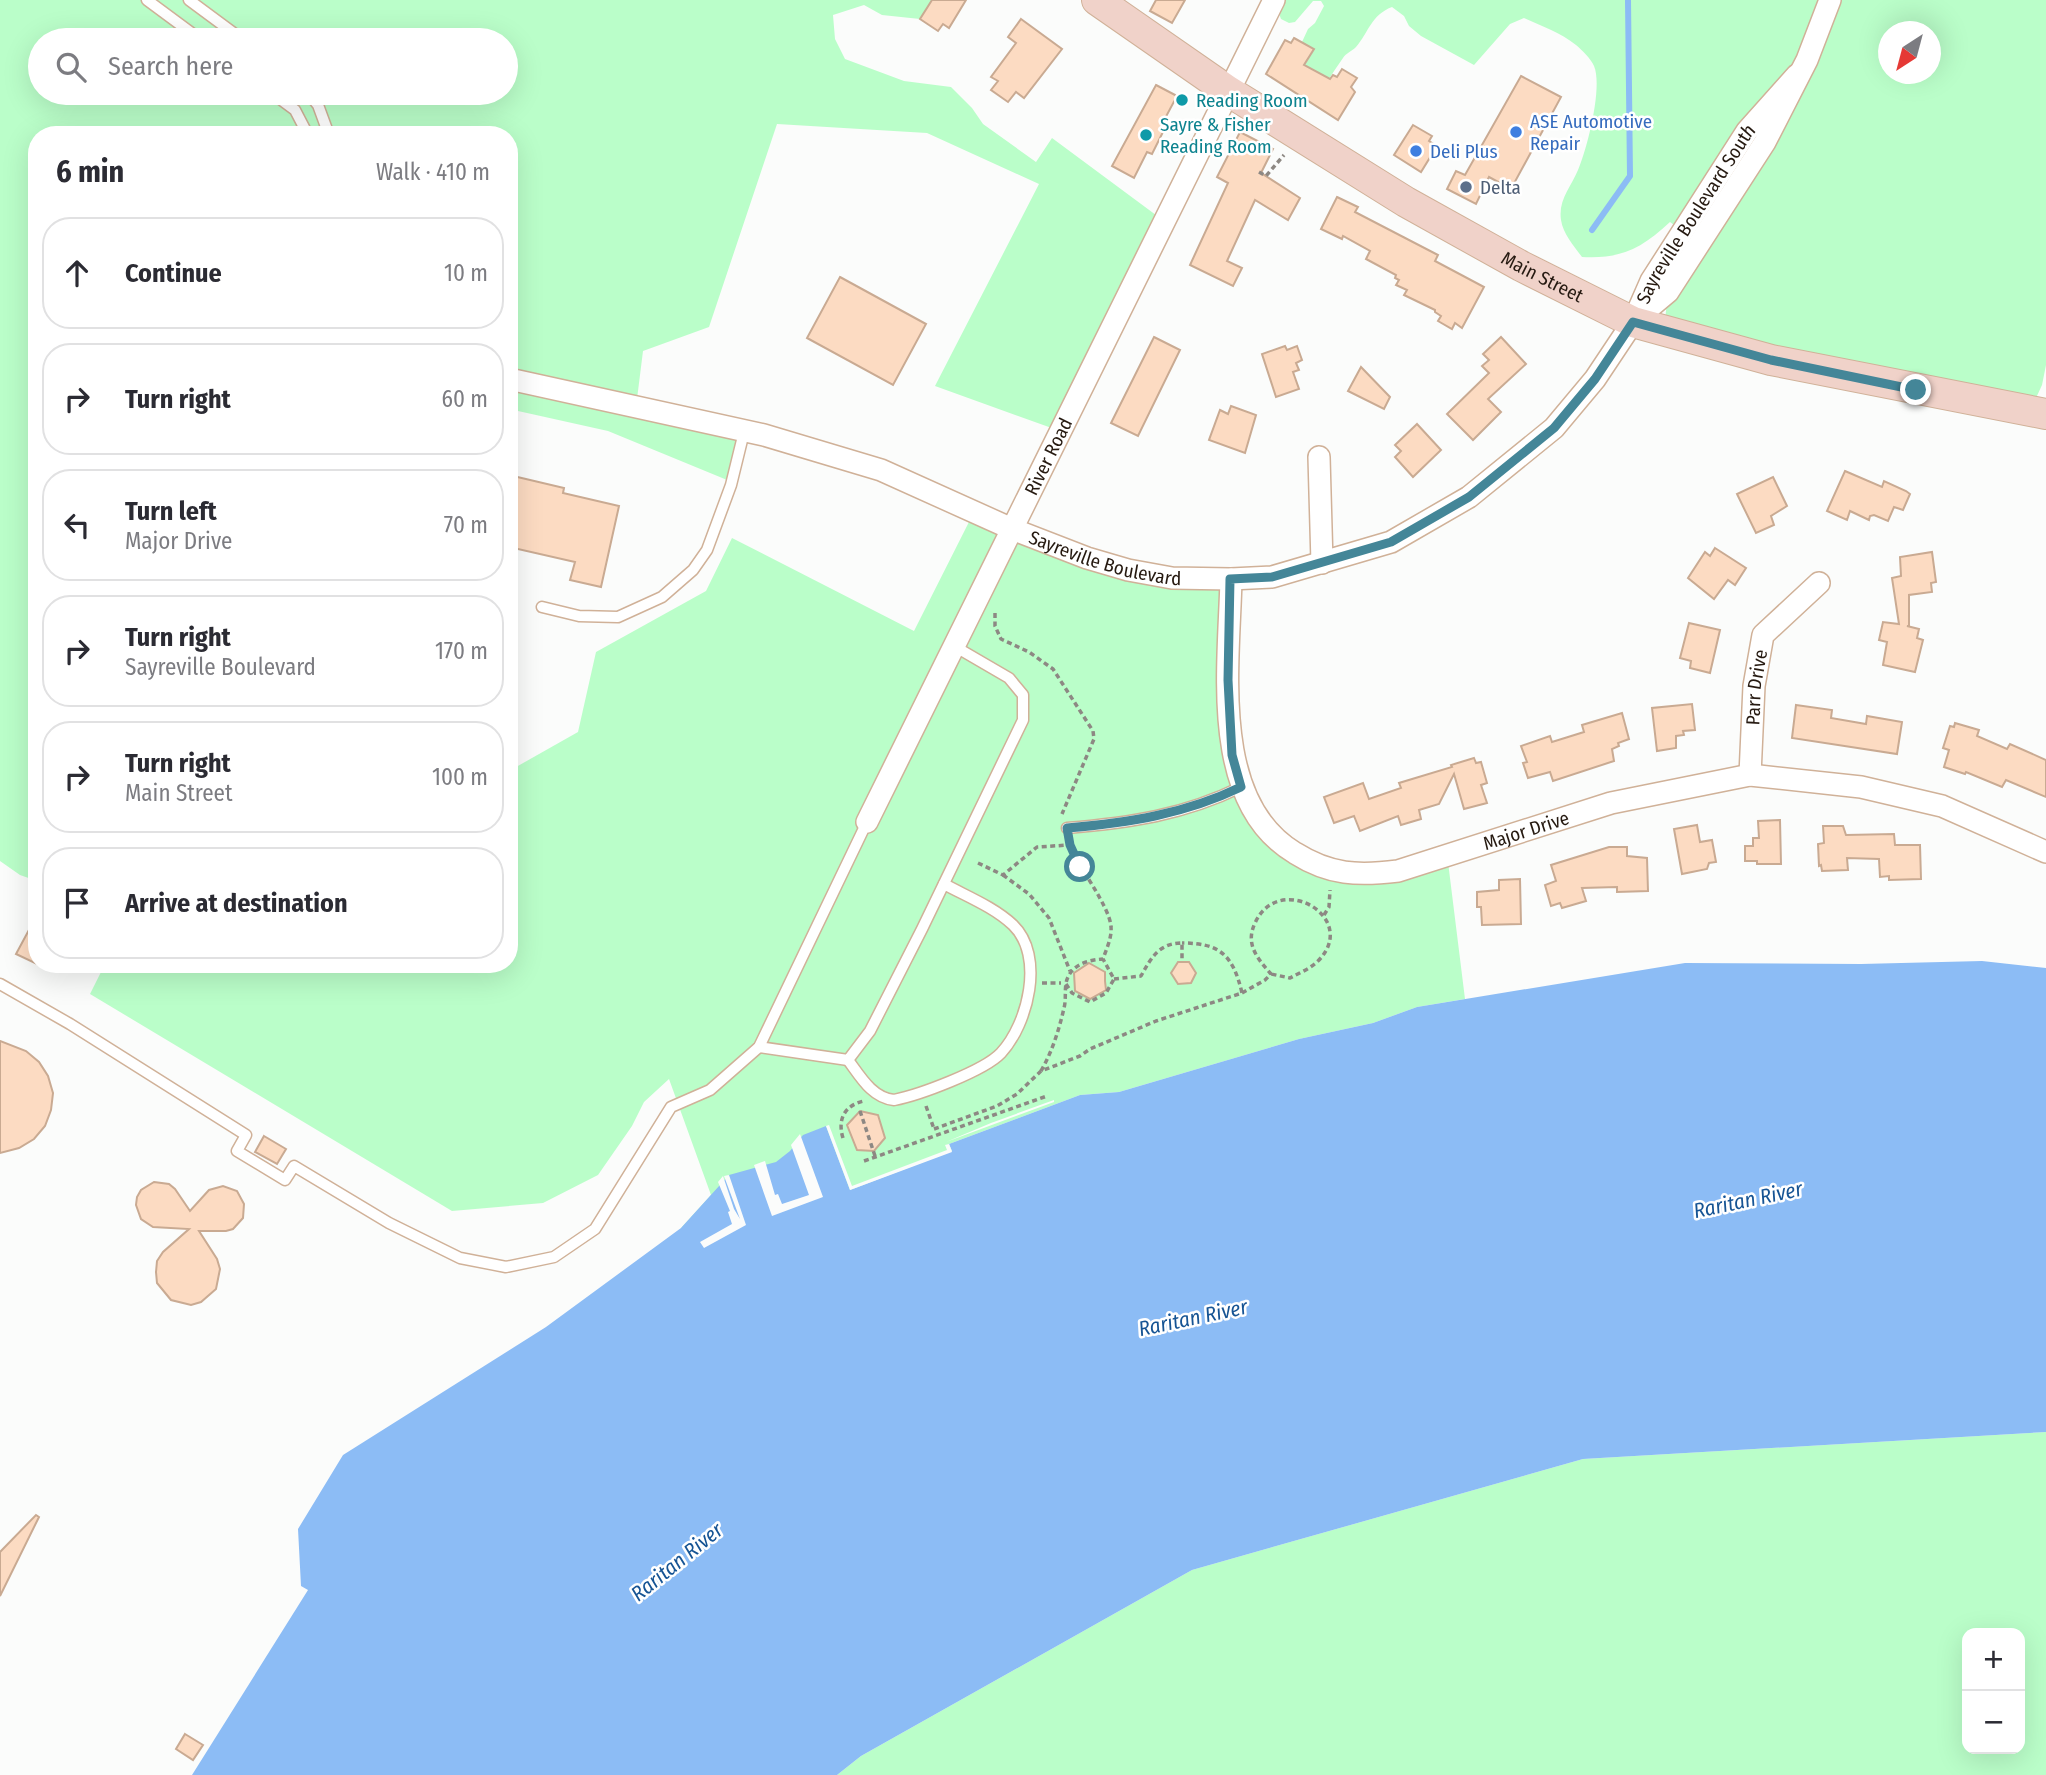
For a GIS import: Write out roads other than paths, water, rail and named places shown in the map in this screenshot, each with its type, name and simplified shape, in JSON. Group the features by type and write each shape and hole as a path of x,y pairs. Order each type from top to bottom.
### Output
{"main road":[{"name":"Main Street","path":"1110,4 1228,91 1406,202 1521,266 1633,322 1771,360 2046,414"}],"street":[{"name":"River Road","path":"867,822 1274,0"},
{"name":"Sayreville Boulevard South","path":"1633,322 1668,292 1765,142 1816,36 1830,0"},
{"name":"Sayreville Boulevard","path":"518,381 764,435 881,470 1012,529 1087,558 1128,570 1172,578 1272,577 1391,542 1469,497 1554,428 1595,379 1633,322"},
{"path":"1319,457 1322,563"},
{"name":"Major Drive","path":"1230,579 1228,680 1232,745 1241,787 1251,810 1265,830 1284,847 1307,861 1331,870 1364,875 1398,871 1611,803 1750,775 1860,787 1942,806 2046,852"},
{"name":"Parr Drive","path":"1750,775 1754,687 1763,635 1819,583"}],"lane":[{"path":"147,0 185,28"},
{"path":"189,0 227,28"},
{"path":"288,105 295,110 303,126"},
{"path":"318,105 326,126"},
{"path":"542,607 579,616 618,617 662,597 683,579 707,550 731,485 744,432"},
{"path":"848,1060 870,1031 1023,720 1023,695 1009,678 954,646"},
{"path":"1067,828 1121,823 1170,814 1241,787"},
{"path":"0,984 70,1024 246,1135 237,1151 285,1180 294,1166 389,1223 460,1258 506,1267 554,1256 595,1229 671,1107 710,1090 759,1047 867,822"},
{"path":"759,1047 848,1060 872,1091 887,1099 902,1098 981,1068 1001,1053 1017,1028 1027,1004 1032,973 1026,948 1015,926 996,912 944,884"}],"water":[{"name":"Raritan River","path":"1982,961 2046,968 2046,1432 1583,1459 1192,1570 861,1756 837,1775 192,1775 308,1590 301,1586 298,1529 343,1455 546,1327 681,1228 729,1175 776,1162 790,1151 803,1135 826,1126 850,1190 952,1151 949,1144 1080,1095 1119,1092 1299,1039 1373,1023 1417,1007 1685,963 1861,964"}],"waterway":[{"path":"1592,230 1630,176 1628,0"}],"place":[{"name":"Reading Room","path":"1182,100"},
{"name":"ASE Automotive Repair","path":"1516,132"},
{"name":"Sayre & Fisher Reading Room","path":"1146,135"},
{"name":"Deli Plus","path":"1416,151"},
{"name":"Delta","path":"1466,187"}]}
